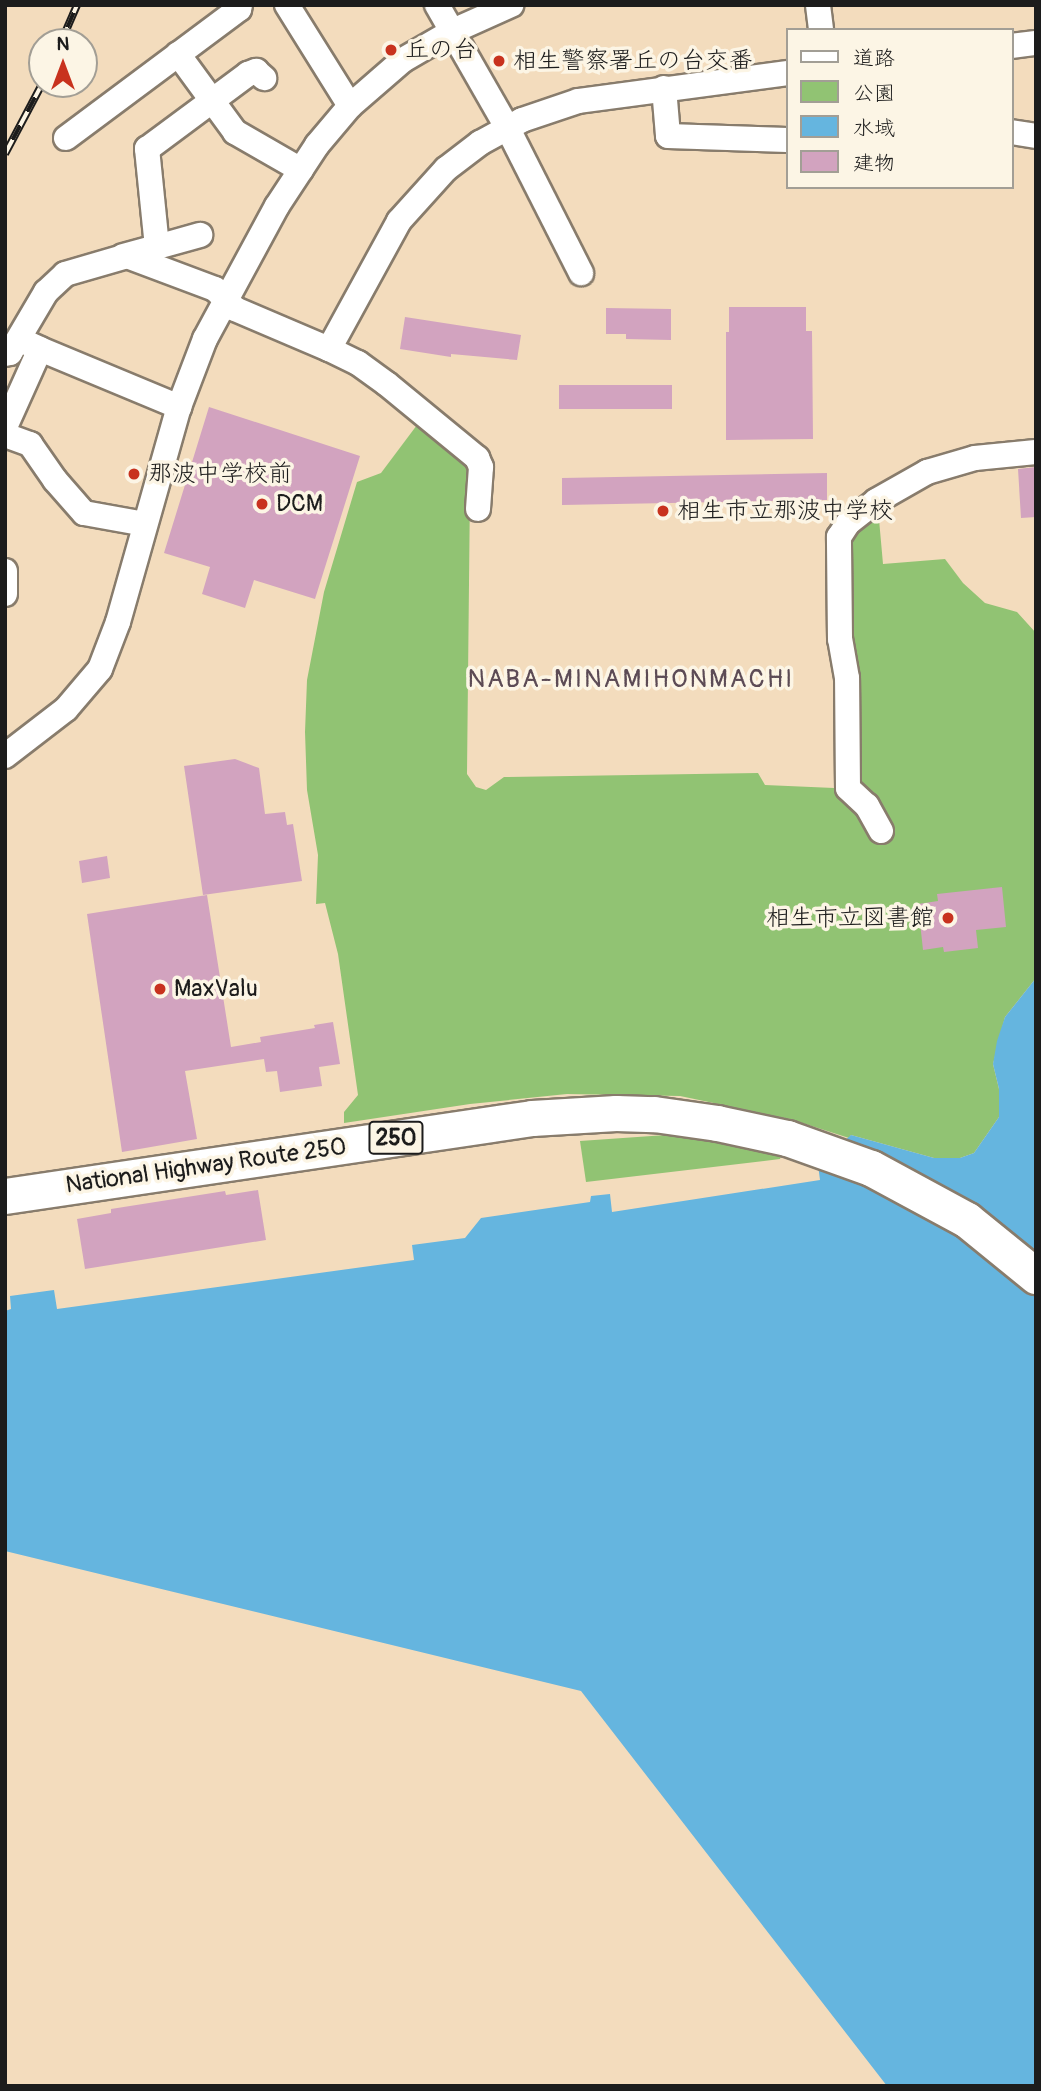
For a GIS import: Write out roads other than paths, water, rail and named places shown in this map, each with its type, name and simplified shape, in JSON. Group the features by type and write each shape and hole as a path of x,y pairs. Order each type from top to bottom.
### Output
{"highway":[{"name":"National Highway Route 250","path":"5,1196 431,1132 578,1114 616,1113 685,1118 787,1138 871,1168 967,1220 1036,1276"}],"street":[{"path":"66,138 240,9 240,5"},
{"path":"287,5 350,106"},
{"path":"437,5 507,127 580,273"},
{"path":"5,756 66,709 100,669 118,622 179,407 205,340 225,299 301,170 350,106 403,60 453,31 512,5"},
{"path":"818,5 821,28"},
{"path":"1013,46 1036,43"},
{"path":"178,54 235,132 301,170"},
{"path":"158,247 147,149 248,74 256,71 264,78"},
{"path":"329,349 379,252 410,206 460,158 507,127 578,101 786,73"},
{"path":"664,88 668,136 786,140"},
{"path":"1013,132 1036,136"},
{"path":"5,426 21,347 46,292 65,274 200,235"},
{"path":"123,256 215,289 235,309 358,363 477,458 481,467 478,509"},
{"path":"21,347 179,407"},
{"path":"5,435 30,444 55,480 84,513 145,524"},
{"path":"881,831 867,806 848,788 847,678 839,639 839,537 848,523 876,501 927,472 975,458 1036,452"},
{"path":"5,570 5,594"}],"water":[{"path":"1036,978 1036,2086 887,2086 581,1691 5,1551 5,1311 11,1309 10,1296 54,1290 57,1309 414,1260 412,1245 465,1238 481,1218 590,1202 591,1196 610,1194 612,1212 820,1180 818,1165 851,1135 934,1158 960,1158 974,1153 999,1117 999,1089 993,1064 997,1041 1005,1017"}],"railway":[{"path":"67,28 77,5"},
{"path":"5,154 35,98"}],"place":[{"name":"丘の台","path":"391,50"},
{"name":"相生警察署丘の台交番","path":"499,61"},
{"name":"那波中学校前","path":"134,474"},
{"name":"DCM","path":"262,504"},
{"name":"相生市立那波中学校","path":"663,511"},
{"name":"相生市立図書館","path":"948,918"},
{"name":"MaxValu","path":"160,989"}],"district":[{"name":"NABA-MINAMIHONMACHI","path":"631,680"}]}
